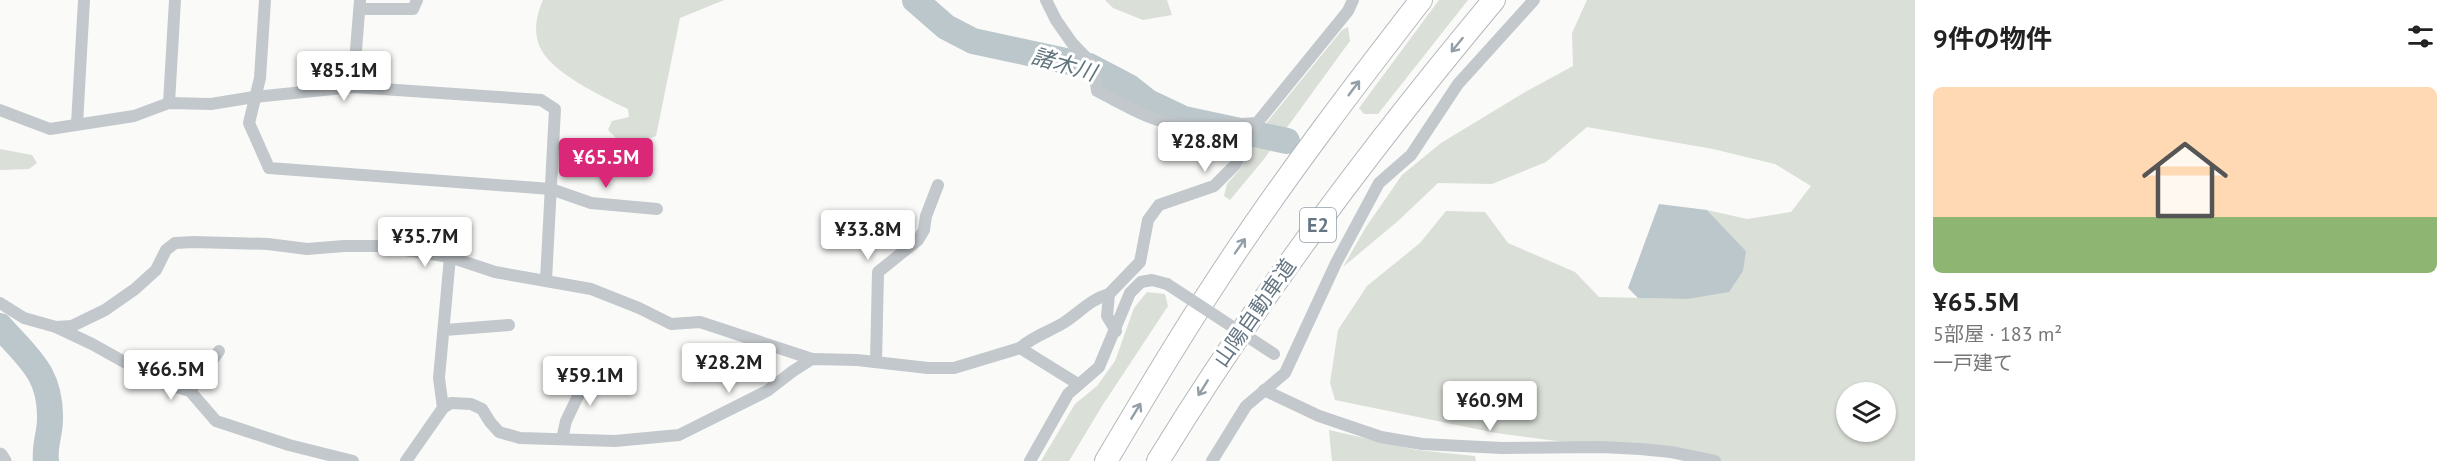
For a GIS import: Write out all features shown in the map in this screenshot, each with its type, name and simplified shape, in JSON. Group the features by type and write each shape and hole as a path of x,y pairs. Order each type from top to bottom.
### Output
{"highway":[{"name":"E2","path":"1106,461 1164,363 1233,256 1303,156 1421,0"},
{"name":"山陽自動車道","path":"1158,461 1206,383 1274,285 1414,98 1494,0"}],"street":[{"path":"77,124 84,0"},
{"path":"169,104 175,0"},
{"path":"265,0 260,78 249,123 268,168 551,189 591,203 657,209"},
{"path":"353,87 360,4 413,9 417,0"},
{"path":"1046,0 1067,36 1094,66 1097,91 1144,115 1177,125 1225,126 1257,123"},
{"path":"56,327 72,326 105,310 135,290 156,270 166,250 175,243 268,244 307,249 380,246 450,257 495,272 591,289 639,308 671,324 700,322 812,359 954,368 1020,348 1033,337 1064,323 1097,298 1109,294 1140,262 1148,220 1159,204 1214,186 1235,165 1257,123 1348,11 1353,0"},
{"path":"1212,461 1246,406 1285,373 1336,263 1379,183 1411,155 1458,84 1534,0"},
{"path":"0,110 50,129 134,116 169,104 211,104 254,97 353,87 541,100 555,109 546,280"},
{"path":"876,362 878,272 918,240 924,230 926,216 938,185"},
{"path":"443,408 439,378 450,257"},
{"path":"1030,461 1068,394 1099,367 1130,293 1141,282 1152,280 1167,284 1274,354 1285,373"},
{"path":"1109,294 1107,316 1116,331"},
{"path":"0,303 24,318 56,327 92,344 162,383 190,391 216,421 289,446 353,461"},
{"path":"445,330 509,325"},
{"path":"1020,348 1078,384"},
{"path":"190,391 219,351"},
{"path":"406,461 443,408 451,403 471,404 482,409 499,432 520,438 615,441 679,435 768,391 812,359"},
{"path":"562,439 566,421 579,394 586,366"},
{"path":"1264,390 1318,416 1381,436 1422,444 1502,448 1630,449 1671,452 1715,461"},
{"path":"0,455 4,461"}],"shaded area":[{"path":"543,0 724,0 680,18 656,136 642,141 621,143 608,130 612,121 629,117 628,109 591,91 565,74 545,55 539,45 536,22"},
{"path":"1105,0 1167,0 1172,15 1143,20 1113,8"},
{"path":"1439,0 1468,0 1378,114 1364,114 1359,108"},
{"path":"1587,0 1915,0 1915,461 1682,461 1685,452 1564,442 1496,433 1335,400 1330,383 1338,330 1367,286 1420,243 1446,211 1485,212 1508,243 1575,272 1599,297 1687,299 1746,251 1707,210 1747,219 1791,212 1811,186 1775,164 1713,149 1587,127 1546,162 1492,184 1438,183 1398,221 1343,267 1366,227 1402,175 1441,143 1573,66 1572,33"},
{"path":"1348,27 1350,41 1264,159 1230,200 1224,196 1227,184 1240,169 1263,127 1342,30"},
{"path":"0,149 32,155 37,163 29,169 0,170"},
{"path":"1659,204 1707,210 1746,251 1743,271 1729,292 1687,299 1638,298 1628,288"},
{"path":"1147,292 1165,294 1168,306 1069,461 1041,461 1075,404 1097,386 1115,361 1134,308"},
{"path":"1329,430 1417,450 1475,456 1476,461 1332,461"}],"waterway":[{"name":"諸木川","path":"915,0 946,27 973,41 1089,66 1129,87 1148,102 1184,119 1287,141"},
{"path":"0,326 36,367 47,390 50,419 46,461"}]}
